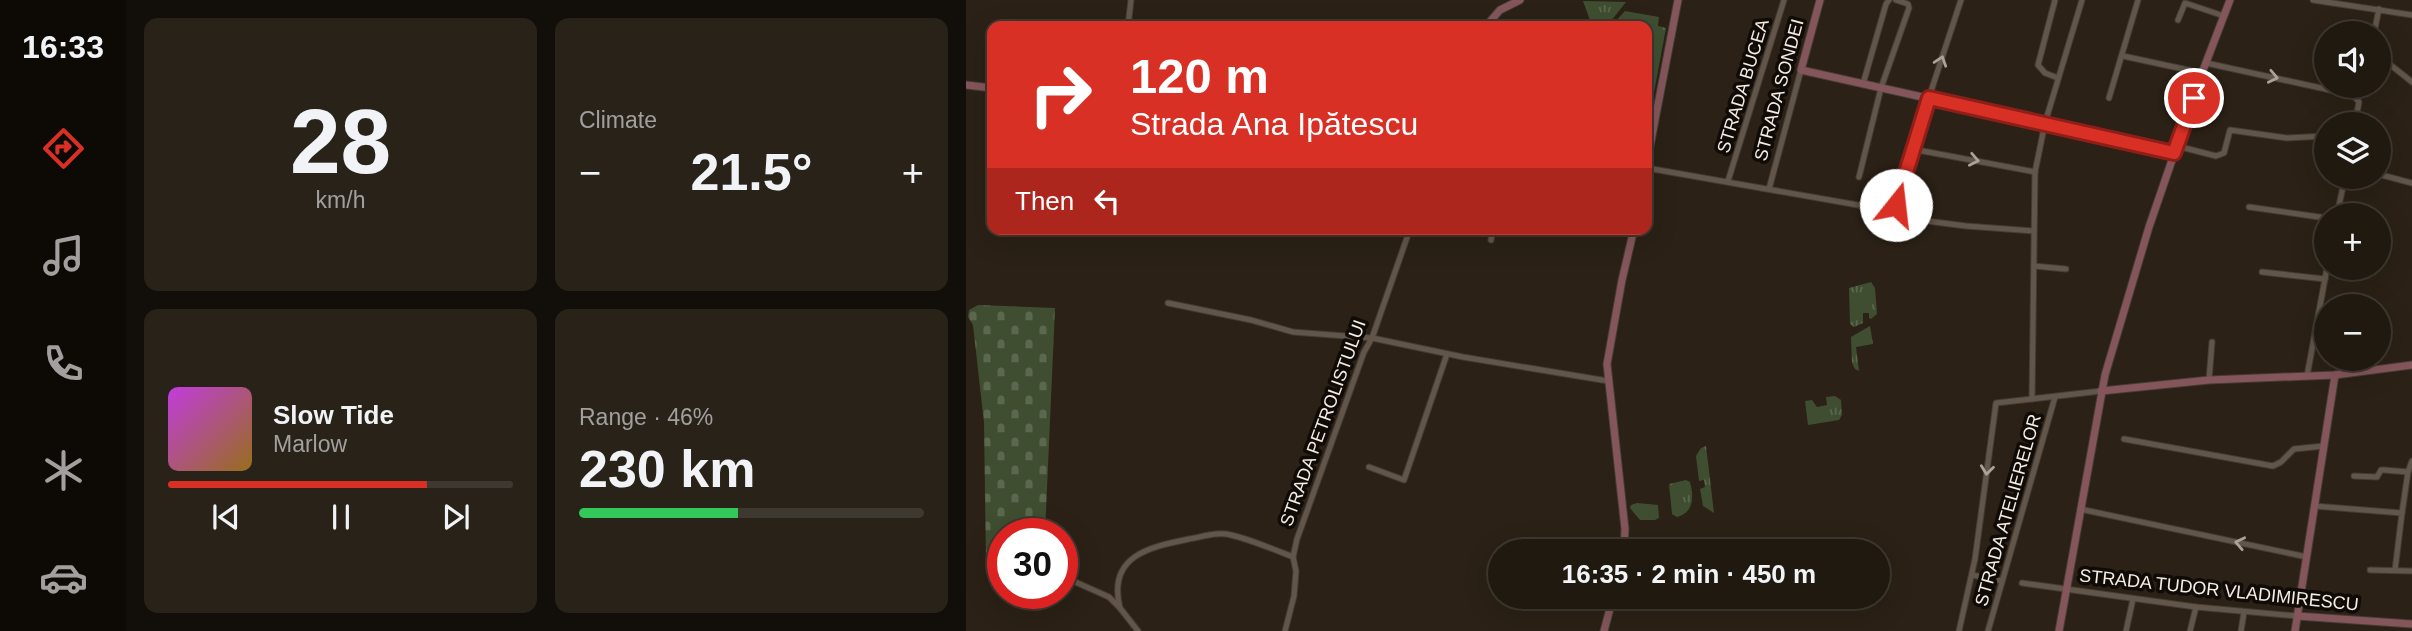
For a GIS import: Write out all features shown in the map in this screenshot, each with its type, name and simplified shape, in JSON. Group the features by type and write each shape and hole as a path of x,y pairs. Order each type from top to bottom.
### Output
{"street":[{"path":"1129,21 1131,0"},
{"path":"1490,21 1500,10 1520,0"},
{"path":"1652,136 1678,0"},
{"name":"STRADA BUCEA","path":"1728,181 1784,0"},
{"name":"STRADA SONDEI","path":"1769,189 1821,0"},
{"path":"1863,83 1888,0"},
{"path":"1859,177 1881,88 1909,8 1896,0"},
{"path":"1652,169 1890,212 1896,208 1912,149 1961,0"},
{"path":"2055,0 2038,65 2045,73 2058,78"},
{"path":"2032,399 2035,172 2045,123 2082,0"},
{"path":"2109,98 2138,0"},
{"path":"2059,631 2101,391 2143,247 2202,73 2230,0"},
{"path":"2313,0 2360,3 2412,15"},
{"path":"2178,20 2185,3 2224,16"},
{"path":"2376,21 2379,9"},
{"path":"2123,56 2202,73"},
{"path":"2206,63 2353,95 2358,98 2358,112"},
{"path":"2391,65 2412,82"},
{"path":"1801,71 2176,150 2221,156 2226,148 2229,132 2234,130 2287,138 2314,136"},
{"path":"966,85 987,87"},
{"path":"1912,149 2035,172"},
{"path":"2391,177 2412,183"},
{"path":"2249,207 2314,216"},
{"path":"1919,220 2034,231"},
{"name":"STRADA PETROLISTULUI","path":"1285,631 1294,596 1296,570 1293,557 1297,539 1408,235"},
{"path":"1491,240 1492,235"},
{"path":"1625,539 1608,381 1609,351 1633,235"},
{"path":"2034,266 2066,269"},
{"path":"2262,272 2314,278"},
{"path":"2307,376 2325,280"},
{"path":"1168,303 1251,320 1293,332 1372,338 1447,354 1608,381"},
{"path":"2209,380 2212,342"},
{"path":"1369,467 1404,480 1447,354"},
{"path":"1959,631 1972,575 1996,403 2209,380 2335,375 2412,365"},
{"path":"2295,631 2335,375"},
{"name":"STRADA ATELIERELOR","path":"1988,631 2055,397"},
{"path":"2124,439 2273,466 2294,449 2324,446"},
{"path":"2395,570 2408,472 2412,461"},
{"path":"2354,475 2377,477 2381,470 2408,472"},
{"path":"2314,506 2402,513"},
{"path":"2080,509 2307,557"},
{"path":"1120,608 1118,586 1125,567 1141,551 1219,533 1231,534 1293,557"},
{"path":"2370,570 2412,571"},
{"path":"1972,575 2002,581"},
{"path":"1078,583 1109,597 1138,631"},
{"name":"STRADA TUDOR VLADIMIRESCU","path":"2022,583 2196,607 2412,624"},
{"path":"2126,631 2133,599"},
{"path":"2190,631 2196,607"},
{"path":"1604,631 1610,609"},
{"path":"2241,631 2244,612"}],"green space":[{"path":"1583,1 1626,2 1611,21 1590,21"},
{"path":"1625,11 1659,17 1658,26 1666,28 1652,103 1652,21 1616,21"},
{"path":"1871,282 1875,288 1877,314 1871,319 1869,313 1863,313 1863,323 1854,327 1850,324 1849,288"},
{"path":"978,305 1055,308 1046,518 987,518 987,561 984,423 969,310"},
{"path":"1870,326 1873,344 1856,347 1859,371 1852,363 1851,337"},
{"path":"1835,396 1841,400 1842,415 1839,420 1808,425 1805,401 1812,400 1817,407 1827,405 1826,397"},
{"path":"1706,446 1714,513 1703,506 1700,489 1705,487 1704,480 1699,481 1696,456 1701,448"},
{"path":"1686,480 1690,482 1692,493 1690,508 1677,517 1672,514 1669,484"},
{"path":"1637,503 1658,505 1659,518 1640,520 1630,508"}],"route":[{"path":"1896,205 1929,98 2174,153 2194,98"}]}
